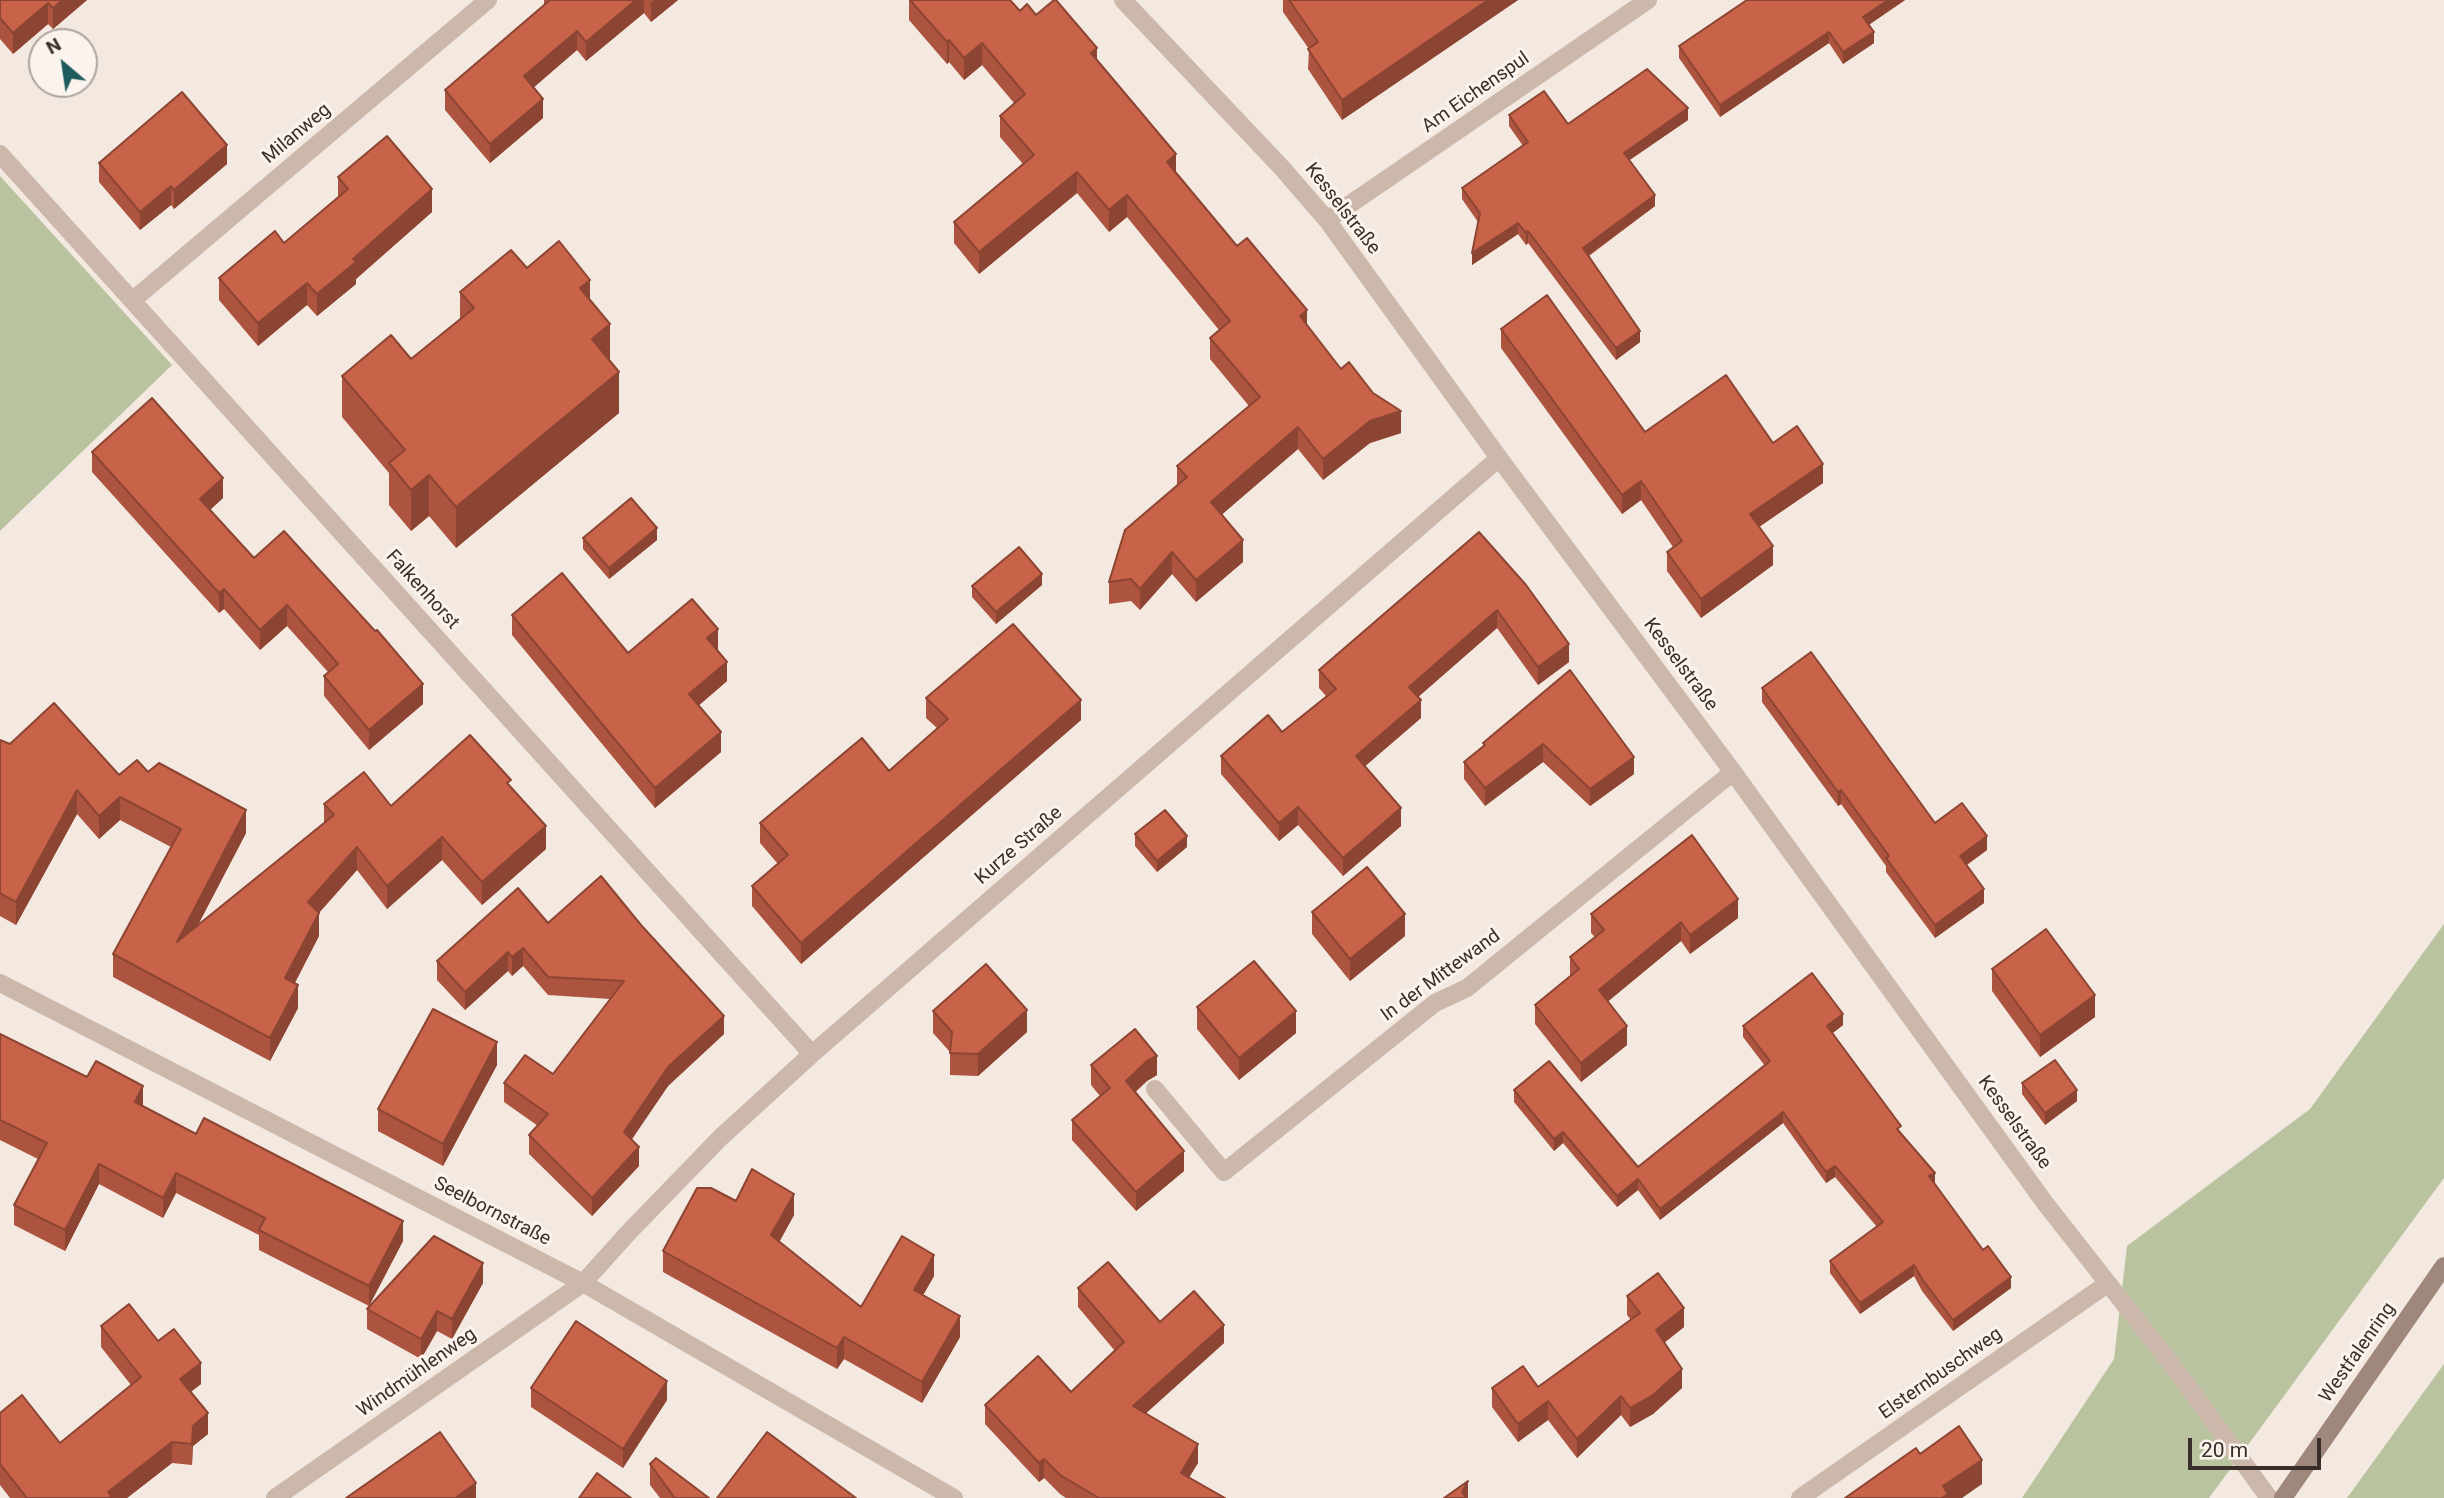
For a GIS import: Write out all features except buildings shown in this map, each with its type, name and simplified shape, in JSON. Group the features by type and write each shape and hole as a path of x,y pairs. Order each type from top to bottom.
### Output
{"main road":[{"name":"Westfalenring","path":"2283,1498 2444,1266"}],"street":[{"name":"Milanweg","path":"133,300 488,0"},
{"name":"Kesselstraße","path":"1123,0 1282,168 1327,220 1499,458 1733,772 2045,1203 2179,1374 2269,1498"},
{"name":"Am Eichenspul","path":"1327,220 1648,0"},
{"name":"Falkenhorst","path":"0,154 812,1054"},
{"name":"Kurze Straße","path":"583,1283 720,1138 812,1054 1499,458"},
{"name":"In der Mittewand","path":"1155,1088 1224,1172 1435,1003 1467,988 1733,772"},
{"name":"Seelbornstraße","path":"0,983 583,1283 954,1498"},
{"name":"Windmühlenweg","path":"275,1498 583,1283"},
{"name":"Elsternbuschweg","path":"1800,1498 2107,1284"}],"green space":[{"path":"0,176 172,365 0,531"},
{"path":"2444,924 2444,1178 2209,1498 2022,1498 2114,1359 2127,1246 2310,1109"},
{"path":"2444,1364 2444,1498 2347,1498"}]}
